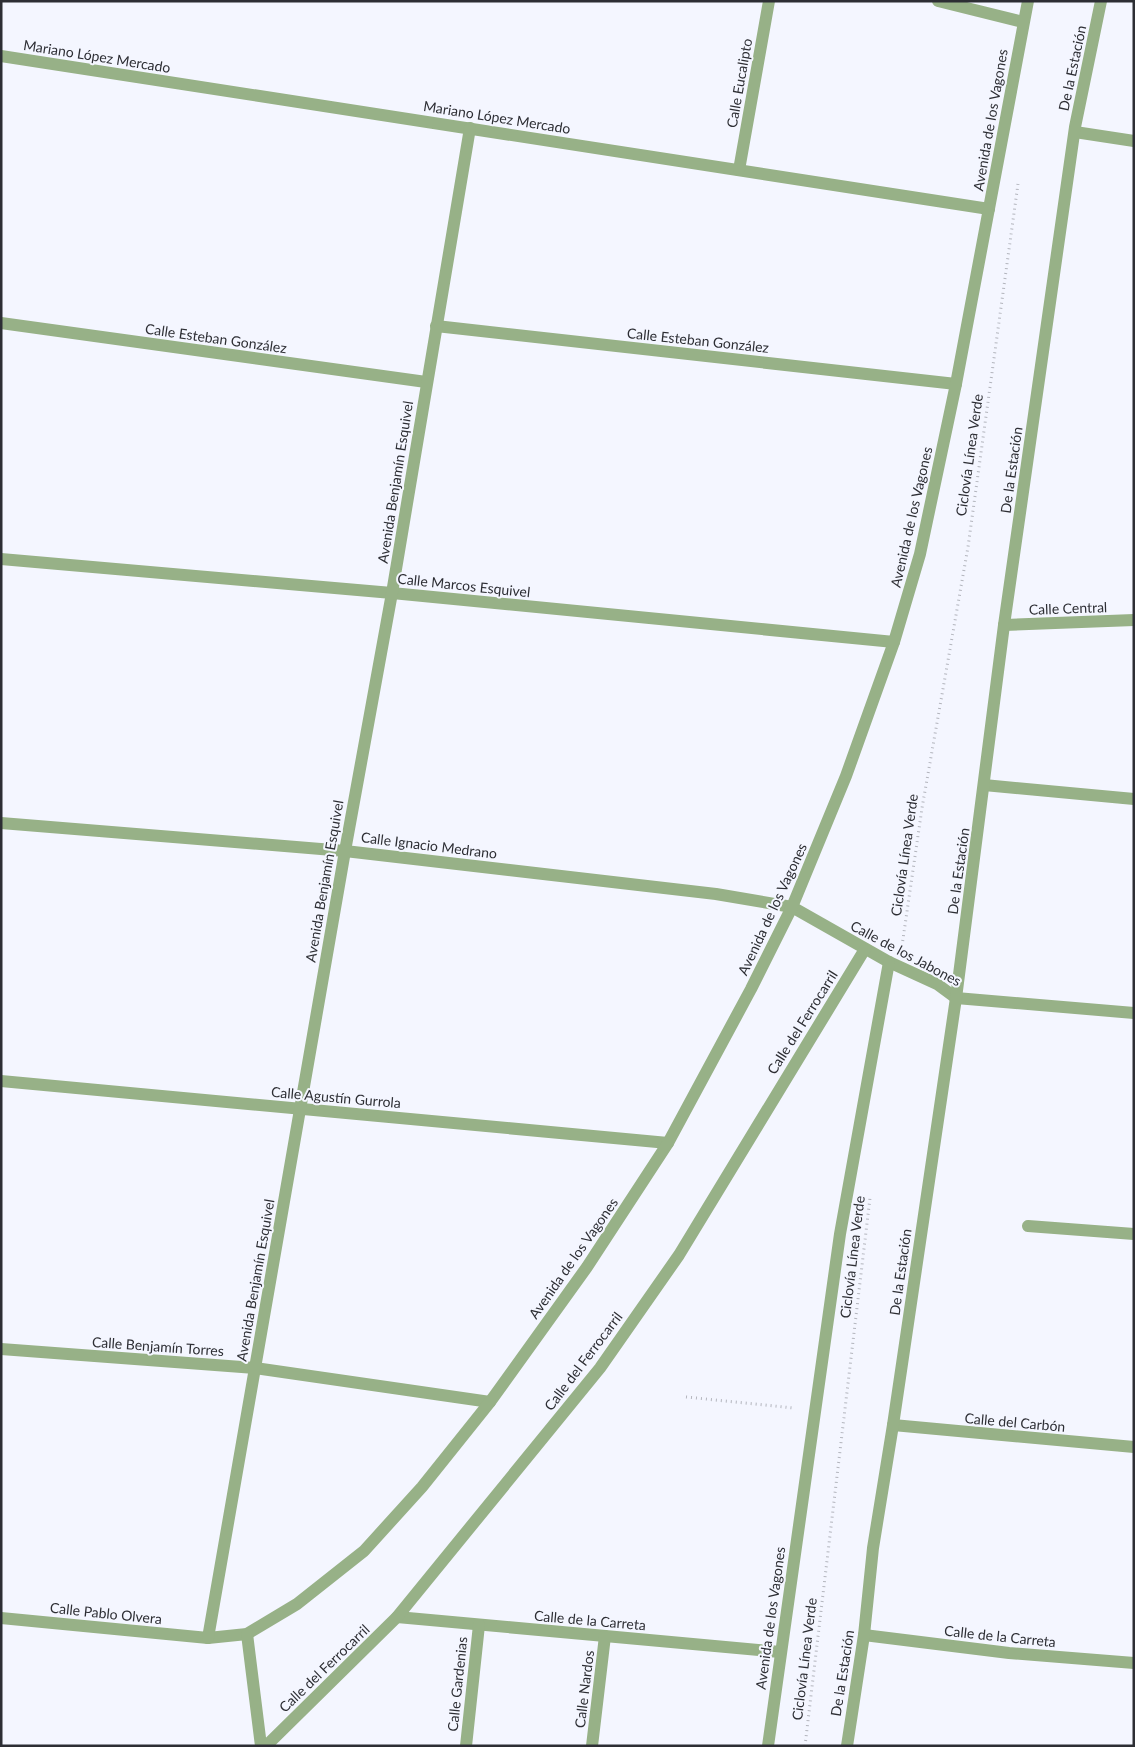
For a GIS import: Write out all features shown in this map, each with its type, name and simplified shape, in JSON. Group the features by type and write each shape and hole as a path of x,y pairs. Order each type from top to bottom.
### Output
{"street":[{"name":"Calle Eucalipto","path":"739,170 769,1"},
{"path":"938,1 1023,22"},
{"name":"Avenida de los Vagones","path":"208,1638 247,1634 297,1604 364,1551 422,1487 490,1402 587,1267 668,1143 751,989 792,908 846,776 894,642 920,554 956,384 1028,1"},
{"name":"De la Estación","path":"847,1746 864,1635 872,1548 893,1425 956,998 1004,626 1075,132 1101,1"},
{"name":"Mariano López Mercado","path":"1,56 989,209"},
{"name":"Avenida Benjamín Esquivel","path":"208,1638 345,851 392,593 470,128"},
{"path":"1075,132 1134,141"},
{"name":"Calle Esteban González","path":"1,324 426,382"},
{"name":"Calle Esteban González","path":"436,326 956,384"},
{"name":"Calle Marcos Esquivel","path":"1,558 392,593 894,642"},
{"name":"Calle Central","path":"1004,626 1134,620"},
{"path":"984,785 1134,800"},
{"name":"Calle Ignacio Medrano","path":"1,823 345,851 716,894 792,908"},
{"name":"Calle de los Jabones","path":"792,908 894,965 937,984 956,998 1134,1014"},
{"name":"Calle del Ferrocarril","path":"266,1746 397,1618 486,1510 605,1360 678,1256 865,949"},
{"name":"Avenida de los Vagones","path":"768,1746 840,1234 894,965"},
{"name":"Calle Agustín Gurrola","path":"1,1081 668,1143"},
{"path":"1028,1226 1134,1234"},
{"name":"Calle Benjamín Torres","path":"1,1349 255,1368 490,1402"},
{"name":"Calle del Carbón","path":"893,1425 1134,1447"},
{"name":"Calle Pablo Olvera","path":"1,1618 208,1638"},
{"name":"Calle de la Carreta","path":"397,1618 780,1652"},
{"name":"Calle Gardenias","path":"466,1746 478,1625"},
{"path":"247,1634 260,1746"},
{"name":"Calle de la Carreta","path":"864,1635 1009,1653 1134,1663"},
{"name":"Calle Nardos","path":"592,1746 605,1636"}],"path":[{"name":"Ciclovía Línea Verde","path":"894,965 968,547 1019,175"},
{"name":"Ciclovía Línea Verde","path":"805,1746 871,1196"},
{"path":"686,1397 792,1408"}]}
